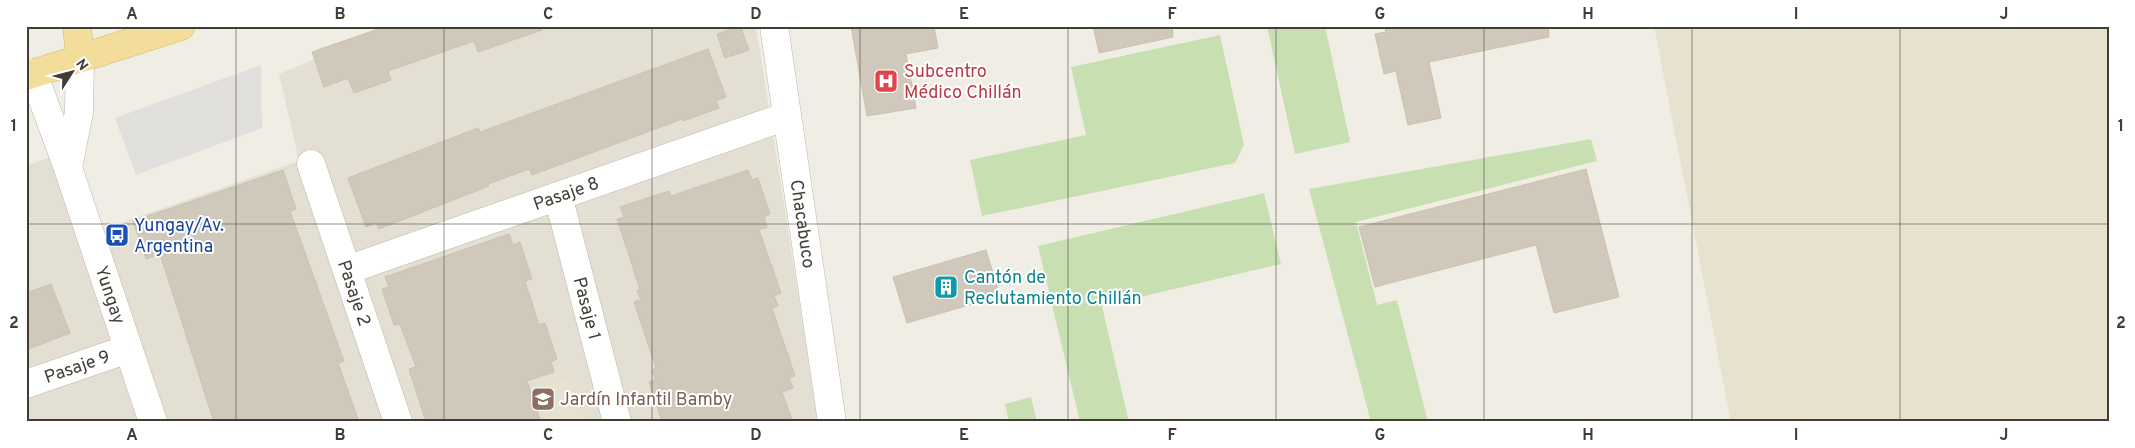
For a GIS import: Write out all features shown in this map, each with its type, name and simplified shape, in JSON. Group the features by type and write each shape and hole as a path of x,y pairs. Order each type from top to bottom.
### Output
{"main road":[{"path":"77,26 80,58"},
{"path":"28,68 80,58 181,26"}],"street":[{"name":"Chacabuco","path":"774,26 832,422"},
{"name":"Yungay","path":"68,168 79,112 80,58"},
{"name":"Yungay","path":"28,68 68,168 153,422"},
{"name":"Pasaje 8","path":"346,270 787,116"},
{"name":"Pasaje 2","path":"311,164 398,422"},
{"name":"Pasaje 1","path":"558,196 617,422"},
{"name":"Pasaje 9","path":"26,384 128,349"}],"shaded area":[{"path":"442,26 756,26 818,422 26,422 26,166 50,157 77,238 299,161 279,74 339,49"},
{"path":"1654,26 2109,26 2109,422 1731,422"},
{"path":"261,65 262,128 136,175 115,118"},
{"name":"Jardín Infantil Bamby","path":"572,376 588,422 439,422"}],"green space":[{"path":"1267,26 1325,26 1350,142 1295,154"},
{"path":"1220,35 1244,145 1235,163 982,216 970,160 1086,135 1071,67"},
{"path":"1591,139 1597,161 1356,222 1377,305 1397,300 1428,422 1371,422 1309,189"},
{"path":"1264,193 1281,264 1102,306 1129,422 1080,422 1038,246"},
{"path":"1031,397 1037,422 1009,422 1005,404"}],"building":[{"path":"387,26 541,26 542,30 478,52 474,41 388,71 391,80 354,93 348,78 324,87 312,52"},
{"path":"740,26 749,50 725,58 717,34"},
{"name":"Subcentro Médico Chillán","path":"851,26 934,26 938,48 906,54 916,108 867,116"},
{"path":"1093,26 1172,26 1173,37 1099,53"},
{"path":"1385,26 1548,26 1549,37 1429,62 1441,118 1408,125 1396,71 1384,74 1375,34 1386,32"},
{"path":"708,49 726,97 716,101 719,108 683,121 682,119 532,175 529,169 379,229 376,223 366,227 348,178 478,128 480,132"},
{"path":"1586,169 1619,297 1554,313 1536,245 1375,287 1359,227"},
{"path":"283,170 296,209 290,211 344,361 338,363 359,422 214,422 160,254 146,259 133,221"},
{"path":"748,170 752,180 758,178 770,214 764,217 767,227 759,230 781,293 774,296 778,306 772,308 795,376 789,378 793,388 782,392 793,422 662,422 649,382 656,380 652,370 656,368 634,302 641,300 637,290 640,289 617,219 624,217 620,207 669,191 671,196"},
{"path":"509,234 513,245 520,242 532,279 525,281 539,325 545,323 557,359 551,362 554,372 527,381 541,422 426,422 409,369 416,367 400,324 394,325 382,289 389,287 385,277"},
{"name":"Cantón de Reclutamiento Chillán","path":"986,250 1000,296 907,323 893,277"},
{"path":"51,284 70,333 26,350 26,293"}],"place":[{"name":"Subcentro Médico Chillán","path":"886,81"},
{"name":"Yungay/Av. Argentina","path":"117,235"},
{"name":"Cantón de Reclutamiento Chillán","path":"946,287"},
{"name":"Jardín Infantil Bamby","path":"543,399"}]}
